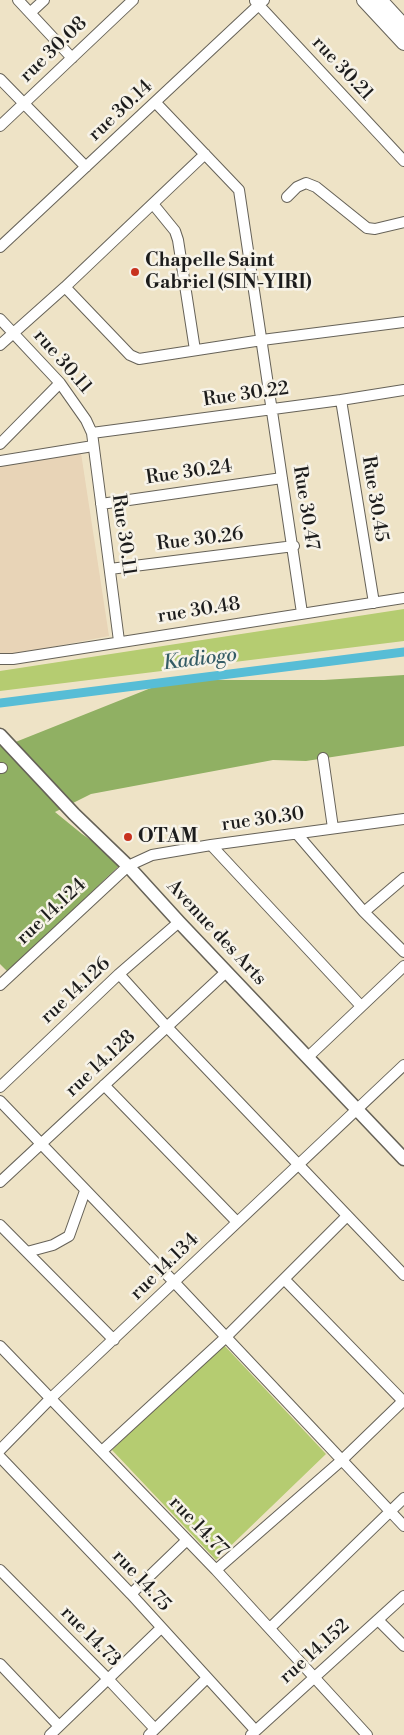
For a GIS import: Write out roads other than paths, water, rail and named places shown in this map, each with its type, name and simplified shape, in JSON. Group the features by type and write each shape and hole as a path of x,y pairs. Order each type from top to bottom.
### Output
{"main road":[{"path":"364,0 404,43"},
{"path":"380,0 404,26"}],"street":[{"path":"18,0 72,58"},
{"path":"30,13 44,0"},
{"name":"rue 30.08","path":"0,126 133,0"},
{"name":"rue 30.14","path":"0,246 259,2"},
{"name":"rue 30.21","path":"259,2 404,161"},
{"path":"0,79 86,167"},
{"name":"Rue 30.47","path":"155,102 239,190 271,409 294,546 302,613"},
{"path":"0,345 65,287 205,154"},
{"path":"287,197 297,187 306,183 316,187 367,228 375,229 404,222"},
{"path":"152,204 175,231 178,240 195,350"},
{"path":"65,287 132,357 138,359 262,340 404,322"},
{"name":"rue 30.11","path":"0,319 60,383 86,420 92,433"},
{"path":"0,444 60,383"},
{"name":"Rue 30.22","path":"92,433 404,390"},
{"name":"Rue 30.45","path":"341,400 374,603"},
{"name":"Rue 30.11","path":"92,433 119,642"},
{"path":"0,461 93,446"},
{"name":"Rue 30.24","path":"101,504 282,478"},
{"name":"Rue 30.26","path":"110,569 294,546"},
{"name":"rue 30.48","path":"0,659 13,659 404,598"},
{"name":"Avenue des Arts","path":"0,735 74,814 128,866 226,972 404,1158"},
{"path":"323,758 333,828"},
{"name":"rue 30.30","path":"128,866 152,855 211,845 404,819"},
{"path":"298,834 364,912 404,952"},
{"path":"211,845 361,1006"},
{"name":"rue 14.124","path":"2,980 128,866"},
{"path":"364,912 404,878"},
{"name":"rue 14.126","path":"0,1087 119,974 179,922"},
{"path":"308,1057 404,966"},
{"name":"rue 14.128","path":"0,1182 226,972"},
{"path":"119,974 167,1027 404,1275"},
{"name":"rue 14.134","path":"0,1450 50,1399 404,1065"},
{"path":"104,1085 237,1222"},
{"path":"0,1101 175,1282 225,1338 404,1526"},
{"path":"27,1252 53,1245 68,1236 85,1191"},
{"path":"102,1451 225,1338 347,1216"},
{"path":"0,1224 114,1340"},
{"path":"216,1570 342,1460 404,1401 285,1280"},
{"name":"rue 14.77","path":"0,1346 216,1570 314,1676 362,1733"},
{"name":"rue 14.75","path":"0,1457 131,1594 208,1678 253,1733"},
{"path":"270,1628 404,1498"},
{"path":"131,1594 187,1540"},
{"name":"rue 14.73","path":"0,1570 108,1679 152,1732"},
{"name":"rue 14.152","path":"253,1733 404,1596"},
{"path":"378,1620 404,1646"},
{"path":"50,1735 161,1628"},
{"path":"0,1664 59,1726"},
{"path":"152,1732 208,1678"}],"waterway":[{"name":"Kadiogo","path":"0,703 404,652"}],"place":[{"name":"Chapelle Saint Gabriel (SIN-YIRI)","path":"135,272"},
{"name":"OTAM","path":"128,837"}]}
